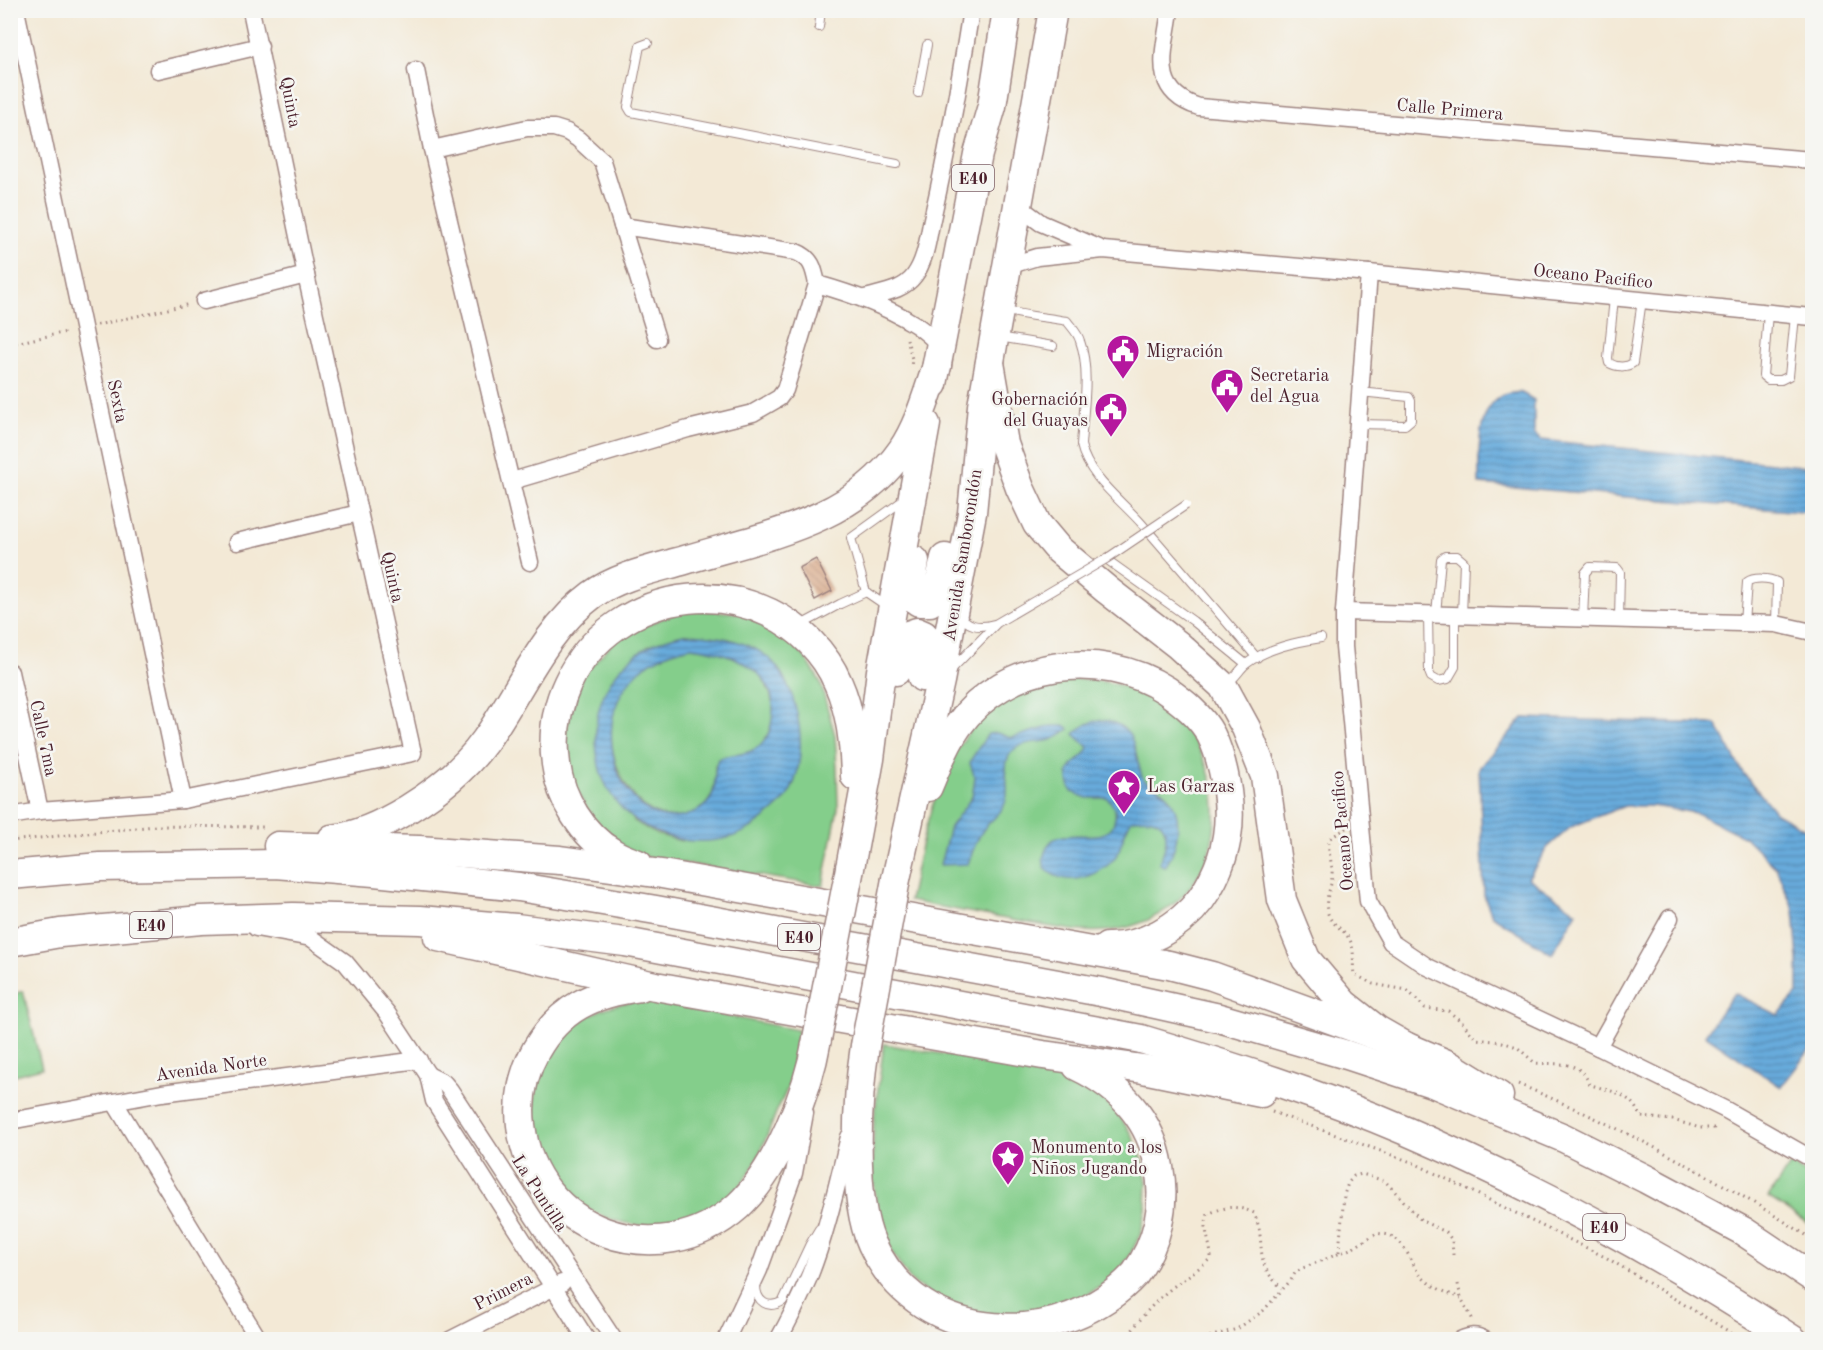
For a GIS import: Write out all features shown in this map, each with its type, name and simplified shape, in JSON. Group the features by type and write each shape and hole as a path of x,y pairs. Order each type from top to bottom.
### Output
{"highway":[{"name":"E40","path":"816,1049 870,759 881,671 938,356 978,154 992,106 1006,10"},
{"name":"Avenida Samborondón","path":"1043,1055 1078,1066 1114,1088 1142,1121 1158,1158 1162,1198 1158,1224 1149,1252 1127,1285 1091,1317 1074,1326 1050,1334 1028,1338 981,1335 940,1320 921,1307 890,1274 872,1244 865,1223 859,1163 860,1097 865,1046 896,879 940,681 972,513 982,406 1053,10"},
{"path":"995,336 1004,444 1020,488 1037,524 1058,549 1178,645 1223,686 1246,728 1265,776 1282,900 1306,959 1344,1004 1377,1030 1405,1046"},
{"path":"257,846 338,838 370,829 429,796 463,767 485,741 558,627 595,593 621,580 650,570 811,521 852,500 887,468 903,449 920,414 938,356"},
{"path":"925,428 925,501 910,590 915,599 925,603 930,602 937,594 955,507 982,406"},
{"path":"662,874 612,853 582,826 562,789 556,772 553,746 554,726 559,704 578,664 594,644 612,628 635,614 686,598 739,601 772,614 796,628 824,660 837,681 846,704 855,749 856,831"},
{"path":"870,759 895,675 902,642 910,632 917,632 928,640 928,649 913,728 912,801"},
{"path":"905,841 938,765 958,726 996,689 1052,667 1098,666 1116,668 1138,675 1179,699 1203,724 1220,754 1229,803 1229,827 1219,869 1196,905 1160,933 1141,942 1123,947 1053,945"},
{"path":"10,873 130,853 183,848 257,846 419,850 560,860 662,874 1169,965 1212,976 1405,1046 1447,1064 1564,1138"},
{"name":"E40","path":"10,873 100,867 275,864 496,885 599,901 1101,992 1219,1018 1347,1055 1435,1084 1564,1138 1646,1179 1743,1232 1812,1276"},
{"name":"E40","path":"10,942 60,933 201,920 293,917 420,920 516,928 614,940 1141,1039 1298,1089 1405,1130 1497,1172 1641,1246 1715,1289 1793,1340"},
{"path":"293,917 453,939 655,986 1043,1055 1143,1069 1247,1089 1405,1130"},
{"path":"655,986 615,990 592,997 556,1022 532,1056 524,1077 520,1098 522,1135 534,1171 545,1190 559,1204 590,1226 609,1234 630,1239 656,1240 679,1237 702,1231 739,1205 755,1186 778,1151 791,1124 816,1049"}],"street":[{"name":"Sexta","path":"16,10 183,800"},
{"name":"Quinta","path":"10,816 183,800 413,753 306,275 251,10"},
{"path":"865,298 907,283 915,275 923,259 938,194 971,10"},
{"name":"Calle Primera","path":"1170,10 1162,71 1166,85 1184,102 1198,107 1812,160"},
{"path":"158,70 260,46"},
{"path":"416,70 432,149 530,562"},
{"path":"432,149 527,128 554,128 567,132 602,161 657,339"},
{"name":"Oceano Pacifico","path":"1018,206 1041,223 1103,250"},
{"path":"512,481 688,429 753,413 779,398 785,390 816,284 814,270 809,259 796,252 622,226"},
{"name":"Oceano Pacifico","path":"1008,266 1037,257 1103,250 1369,273 1812,317"},
{"name":"Oceano Pacifico","path":"1369,273 1344,612 1344,647 1368,901 1391,942 1428,967 1726,1110 1812,1159"},
{"path":"204,301 306,275"},
{"path":"816,284 865,298 914,323 938,356"},
{"path":"237,542 359,513"},
{"path":"1344,612 1776,624 1812,632"},
{"name":"Calle 7ma","path":"10,672 40,812"},
{"path":"1598,1047 1670,918"},
{"name":"La Puntilla","path":"201,920 311,938 345,962 387,1013 419,1060 428,1075 434,1101 587,1340"},
{"path":"726,1340 759,1270 794,1173 816,1049"},
{"name":"Avenida Norte","path":"10,1121 162,1093 419,1060"},
{"name":"La Puntilla","path":"428,1075 444,1083 450,1090 614,1340"},
{"path":"778,1340 796,1308 810,1274 830,1212 860,1097"},
{"path":"115,1102 259,1340"},
{"name":"Primera","path":"450,1340 572,1278"},
{"path":"1460,1340 1471,1335 1481,1338"}],"lane":[{"path":"819,27 821,10"},
{"path":"648,44 640,46 628,107 631,112 897,164"},
{"path":"918,93 927,45"},
{"path":"1614,297 1608,358 1609,363 1614,365 1628,366 1633,363 1642,300"},
{"path":"1768,313 1763,376 1768,380 1781,380 1789,376 1795,316"},
{"path":"995,336 1019,314 1033,314 1067,321 1079,338 1084,356 1081,445 1083,456 1090,467 1158,542 1257,658"},
{"path":"995,336 1053,346"},
{"path":"1358,424 1406,425 1411,420 1409,397 1360,392"},
{"path":"892,610 866,592 852,538 913,493"},
{"path":"956,599 962,618 975,627 997,623 1106,559 1186,505"},
{"path":"1445,556 1457,556 1464,562 1455,667 1449,679 1438,681 1431,677 1429,672 1432,614 1441,559 1445,556"},
{"path":"1106,559 1246,664"},
{"path":"1583,619 1585,573 1590,567 1617,568 1620,572 1619,620"},
{"path":"1744,623 1747,582 1750,579 1768,579 1776,582 1776,624"},
{"path":"796,628 866,592"},
{"path":"940,681 997,623"},
{"path":"1223,686 1232,680 1246,664 1257,658 1292,643 1321,638"},
{"path":"759,1270 756,1293 759,1300 770,1306 783,1301 810,1244 830,1212"}],"path":[{"path":"10,344 204,301"},
{"path":"1508,1081 1655,1147 1770,1211 1812,1239"},
{"path":"1270,1112 1414,1163 1607,1258 1743,1340"},
{"path":"1339,1253 1344,1195 1348,1183 1354,1176 1362,1174 1385,1181 1422,1221 1446,1232 1452,1240 1453,1255"},
{"path":"1126,1340 1150,1307 1171,1288 1201,1268 1210,1258 1211,1248 1206,1233 1206,1220 1208,1214 1220,1209 1235,1206 1254,1213 1259,1223 1263,1265 1271,1279 1282,1288"},
{"path":"1198,1340 1237,1329 1263,1311 1295,1273 1353,1248 1377,1233 1391,1236 1401,1244 1422,1277 1444,1293 1461,1298"},
{"path":"1458,1284 1461,1298 1481,1338"}],"green space":[{"path":"685,609 741,613 790,639 820,681 835,735 838,808 823,886 646,857 625,848 595,823 570,779 566,729 582,676 618,637","holes":["684,634 729,639 746,645 799,727 681,841 656,834 634,821 596,730 648,646"]},
{"path":"691,647 726,653 753,668 761,676 770,694 773,704 772,724 760,746 745,753 725,756 715,766 713,791 704,806 699,810 672,818 647,808 627,786 614,756 612,723 622,690 648,664"},
{"path":"1051,679 1101,681 1137,691 1179,722 1201,753 1213,788 1215,825 1206,859 1188,890 1159,914 1120,929 1107,931 1055,928 909,901 921,846 938,789 964,738 982,716 1004,698"},
{"path":"23,991 42,1068 11,1076 11,995"},
{"path":"640,1001 661,1003 798,1030 789,1084 761,1151 740,1186 722,1204 701,1216 678,1223 654,1226 630,1224 607,1218 584,1207 564,1193 544,1159 535,1128 534,1112 538,1081 544,1066 570,1030 601,1010"},
{"path":"884,1044 1056,1073 1081,1082 1100,1095 1116,1111 1132,1135 1141,1156 1147,1181 1146,1210 1141,1233 1129,1257 1113,1279 1047,1319 956,1312 911,1281 892,1253 881,1228 872,1170 874,1118"},
{"path":"1791,1164 1812,1179 1812,1226 1768,1197"}],"water":[{"path":"1520,392 1534,400 1534,434 1541,440 1812,467 1812,513 1479,484 1480,436 1487,413 1501,396"},
{"path":"684,634 704,635 724,638 753,648 776,665 795,703 800,749 798,771 791,790 769,815 738,835 712,841 692,841 656,832 639,823 625,811 612,796 601,775 596,748 597,722 608,686 631,658 664,640","holes":["691,647 738,660 752,668 762,678 770,691 773,707 770,729 763,743 757,748 718,759 713,793 709,802 703,807 685,816 659,815 637,801 621,777 612,748 613,716 626,687 651,662"]},
{"path":"1523,718 1716,724 1743,773 1776,813 1812,833 1812,1047 1781,1087 1705,1035 1734,993 1778,1015 1798,993 1794,910 1776,868 1745,837 1696,813 1652,806 1625,806 1571,827 1547,848 1528,878 1577,912 1552,954 1492,916 1484,895 1479,768"},
{"path":"1101,720 1114,723 1129,734 1143,779 1161,790 1170,799 1177,816 1176,843 1165,867 1159,863 1166,843 1164,828 1153,819 1131,820 1116,856 1104,868 1082,878 1061,878 1050,873 1044,865 1044,854 1051,842 1059,837 1070,835 1103,834 1111,828 1115,818 1115,809 1107,798 1087,798 1072,792 1068,782 1070,769 1083,757 1088,747 1074,734 1086,724"},
{"path":"1052,726 1066,726 1069,729 1053,739 1021,746 1011,753 1006,766 1007,793 1004,805 981,834 968,864 940,865 950,827 972,797 975,778 970,763 988,734 997,733 1011,738"}],"building":[{"path":"816,559 832,591 815,600 799,568"}],"place":[{"name":"Migración","path":"1123,380"},
{"name":"Secretaria del Agua","path":"1227,414"},
{"name":"Gobernación del Guayas","path":"1111,438"},
{"name":"Las Garzas","path":"1124,815"},
{"name":"Monumento a los Niños Jugando","path":"1008,1186"}]}
